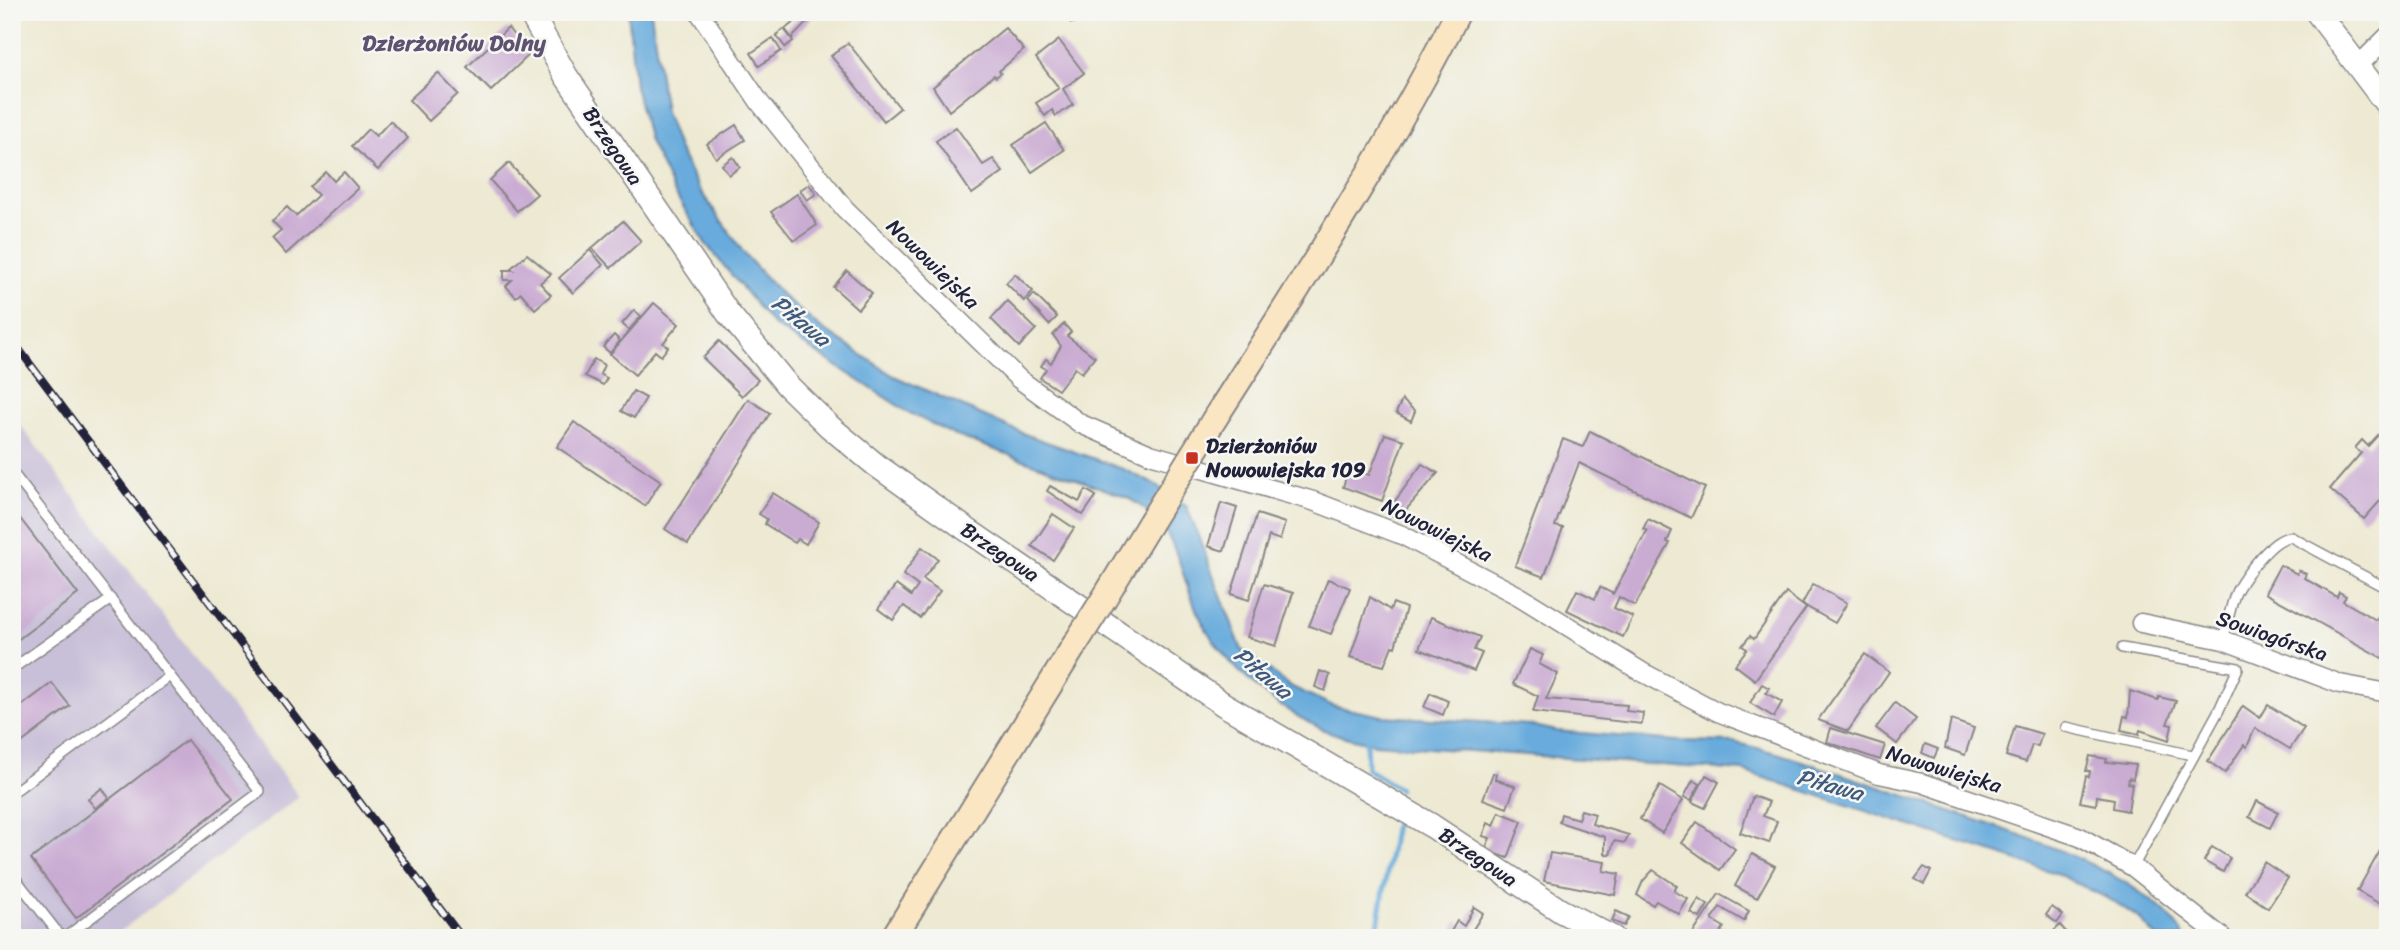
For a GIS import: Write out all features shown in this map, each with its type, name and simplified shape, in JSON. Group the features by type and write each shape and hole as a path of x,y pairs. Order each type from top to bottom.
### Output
{"main road":[{"path":"893,938 1355,195 1433,62 1458,12"}],"street":[{"name":"Brzegowa","path":"530,12 566,76 728,313 788,385 830,427 876,465 966,529 1223,704 1432,826 1561,911 1613,938"},
{"name":"Nowowiejska","path":"699,12 760,103 845,209 1019,379 1081,425 1150,454 1313,501 1402,535 1519,596 1642,672 1718,712 1879,774 1922,783 2080,837 2133,867 2223,938"},
{"path":"2317,12 2388,106"},
{"path":"2358,65 2388,36"},
{"name":"Sowiogórska","path":"2141,623 2223,639 2340,684 2388,693"}],"lane":[{"path":"12,472 260,792 63,938 12,874"},
{"path":"2223,639 2237,591 2274,541 2284,537 2291,537 2388,589"},
{"path":"12,669 111,599"},
{"path":"2133,867 2219,710 2245,647"},
{"path":"2122,648 2238,667"},
{"path":"12,793 170,676"},
{"path":"2066,727 2192,755"}],"shaded area":[{"path":"12,414 299,797 111,938 12,938"}],"water":[{"name":"Piława","path":"628,12 651,12 665,112 679,150 698,187 746,256 783,296 818,326 894,376 1027,435 1123,469 1156,485 1187,507 1242,650 1290,686 1333,706 1382,716 1530,725 1557,731 1677,741 1733,742 1777,753 2005,830 2077,858 2142,894 2168,915 2185,938 2157,938 2140,919 2115,902 2058,874 1743,771 1374,744 1331,733 1300,717 1247,679 1218,647 1197,611 1166,532 1143,508 1126,497 954,435 909,413 772,324 705,243 673,190 649,141 635,86"}],"building":[{"path":"793,12 817,12 792,38 785,29 798,19"},
{"path":"508,28 529,55 491,91 467,67"},
{"path":"1005,28 1024,50 999,71 1001,73 996,77 994,75 949,111 933,87"},
{"path":"784,29 793,41 785,47 776,35"},
{"path":"773,38 781,51 759,66 751,53"},
{"path":"1059,40 1084,73 1063,89 1073,105 1056,116 1052,110 1045,116 1036,103 1059,88 1036,58"},
{"path":"848,43 900,108 884,121 831,56"},
{"path":"438,73 458,94 429,121 409,100"},
{"path":"390,121 408,138 378,170 352,146 368,129 376,136"},
{"path":"1046,123 1064,150 1032,172 1013,145"},
{"path":"736,125 745,140 716,158 707,144"},
{"path":"956,127 983,165 993,159 1003,172 972,194 936,141"},
{"path":"733,157 740,167 729,175 722,165"},
{"path":"509,163 537,194 517,211 490,180"},
{"path":"326,172 334,181 344,172 358,188 286,254 272,238 281,230 272,221 287,207 296,216 318,195 310,187"},
{"path":"809,184 816,194 807,200 800,190"},
{"path":"797,194 817,225 794,241 771,212"},
{"path":"623,221 641,241 611,268 592,248"},
{"path":"590,250 603,265 573,293 559,278"},
{"path":"527,254 551,274 540,283 551,295 535,309 521,293 516,297 506,286 512,280 504,280 504,270 513,270 511,268"},
{"path":"847,271 872,293 858,309 833,287"},
{"path":"1015,274 1033,291 1024,301 1006,283"},
{"path":"1034,294 1057,317 1049,325 1028,301"},
{"path":"1007,301 1036,329 1019,347 991,319"},
{"path":"654,303 679,324 663,343 668,347 661,356 655,351 635,375 610,354"},
{"path":"634,310 641,316 629,330 622,324"},
{"path":"1064,324 1071,332 1067,336 1095,357 1082,373 1075,368 1058,390 1040,378 1046,369 1041,366 1046,359 1051,363 1061,346 1053,335"},
{"path":"614,335 620,341 610,353 603,347"},
{"path":"719,341 758,380 742,396 703,358"},
{"path":"594,359 604,365 600,374 607,378 603,385 585,376"},
{"path":"633,391 646,398 634,418 621,411"},
{"path":"748,399 770,413 688,544 665,529"},
{"path":"1402,400 1415,411 1411,421 1396,413"},
{"path":"574,422 661,481 645,506 557,447"},
{"path":"2388,424 2388,492 2364,519 2330,489 2361,453 2355,448 2362,440 2368,446"},
{"path":"1590,431 1705,488 1691,518 1579,463 1555,526 1563,528 1544,577 1515,566 1563,439 1583,447"},
{"path":"1385,434 1404,440 1382,501 1343,487 1349,468 1369,475"},
{"path":"1422,464 1438,473 1398,519 1387,512"},
{"path":"1050,486 1079,502 1086,490 1096,496 1083,515 1047,491"},
{"path":"773,493 819,522 806,544 798,539 795,543 765,524 767,519 759,514"},
{"path":"1221,503 1237,508 1224,551 1208,546"},
{"path":"12,508 78,594 12,644"},
{"path":"1053,514 1074,528 1053,560 1032,546"},
{"path":"1257,514 1285,523 1280,540 1269,536 1249,600 1231,594"},
{"path":"1648,519 1672,531 1667,542 1670,543 1635,606 1619,597 1614,608 1633,617 1623,637 1567,610 1577,590 1595,599 1600,587 1613,594 1647,531 1643,529"},
{"path":"922,547 938,559 923,579 940,591 920,618 904,606 893,620 878,609 896,585 911,596 918,586 903,575"},
{"path":"2280,565 2297,574 2299,570 2306,574 2304,578 2337,597 2339,592 2346,596 2343,601 2376,620 2379,615 2385,619 2383,624 2388,626 2388,653 2384,659 2265,593"},
{"path":"1328,579 1350,588 1331,634 1309,626"},
{"path":"1264,584 1293,593 1276,646 1247,637"},
{"path":"1813,584 1847,603 1835,623 1802,604"},
{"path":"1786,593 1806,608 1755,680 1735,665 1747,649 1742,646 1750,636 1754,639"},
{"path":"1370,597 1390,610 1393,603 1406,608 1395,647 1392,646 1384,666 1350,657"},
{"path":"1431,617 1480,637 1474,650 1482,653 1474,671 1419,649"},
{"path":"1530,649 1543,655 1539,664 1558,674 1546,699 1627,705 1626,711 1643,713 1642,724 1533,712 1538,696 1513,684"},
{"path":"1865,654 1889,672 1848,731 1818,720"},
{"path":"1320,671 1330,675 1325,691 1315,687"},
{"path":"52,683 70,706 12,750 12,713"},
{"path":"1762,684 1769,688 1766,693 1782,702 1774,717 1750,703"},
{"path":"2130,691 2158,700 2159,697 2176,701 2167,724 2172,725 2169,740 2140,730 2139,734 2121,730 2124,716 2128,717"},
{"path":"1430,693 1448,701 1443,715 1424,707"},
{"path":"1895,703 1916,719 1897,744 1876,728"},
{"path":"2268,705 2304,728 2290,749 2255,728 2247,747 2244,745 2225,773 2208,761 2243,706 2260,718"},
{"path":"1951,720 1974,728 1965,755 1945,748"},
{"path":"2015,726 2042,734 2038,746 2032,745 2026,762 2006,756"},
{"path":"1831,728 1885,745 1880,760 1827,742"},
{"path":"187,740 233,799 76,918 31,859"},
{"path":"1925,744 1938,749 1934,758 1922,753"},
{"path":"2090,756 2107,759 2106,762 2136,765 2133,779 2129,778 2128,783 2132,784 2128,811 2113,808 2114,799 2097,796 2096,805 2080,802 2086,776 2089,777 2090,771 2086,771"},
{"path":"1493,773 1496,774 1495,779 1515,786 1507,808 1483,799"},
{"path":"1706,775 1719,782 1705,808 1692,802"},
{"path":"1693,780 1700,784 1691,800 1684,797"},
{"path":"1660,786 1683,800 1662,833 1640,819"},
{"path":"102,788 109,798 95,808 88,799"},
{"path":"1753,796 1769,802 1763,816 1777,821 1769,843 1740,833"},
{"path":"2257,801 2278,812 2270,828 2249,817"},
{"path":"1581,810 1595,814 1592,824 1629,835 1625,843 1614,841 1610,855 1605,854 1605,837 1559,822 1561,814 1578,819"},
{"path":"1499,812 1522,821 1508,858 1485,850 1490,838 1483,836 1488,823 1494,826"},
{"path":"1697,822 1735,849 1720,870 1682,843"},
{"path":"2388,837 2388,899 2384,906 2357,891"},
{"path":"2212,847 2230,858 2223,872 2204,861"},
{"path":"1550,853 1605,862 1603,871 1619,874 1615,895 1544,881"},
{"path":"1752,854 1775,866 1757,898 1735,886"},
{"path":"2264,862 2288,878 2268,908 2245,892"},
{"path":"1924,867 1931,871 1924,884 1915,879"},
{"path":"1653,870 1677,886 1674,891 1688,899 1679,914 1656,901 1653,905 1637,895 1643,881"},
{"path":"1719,894 1749,911 1744,921 1720,907 1712,920 1724,927 1717,938 1690,938"},
{"path":"1699,899 1708,905 1700,918 1691,913"},
{"path":"1474,907 1483,913 1472,931 1484,938 1447,938 1457,921 1464,926"},
{"path":"2052,907 2063,915 2057,923 2046,915"},
{"path":"1616,911 1629,917 1624,926 1612,921"},
{"path":"2060,925 2067,933 2062,938 2047,938"}],"waterway":[{"path":"1366,736 1367,769 1399,789"},
{"path":"1376,938 1395,823"}],"railway":[{"path":"12,340 462,938"}],"place":[{"name":"Dzierżoniów Nowowiejska 109","path":"1192,458"}],"district":[{"name":"Dzierżoniów Dolny","path":"454,43"}]}
